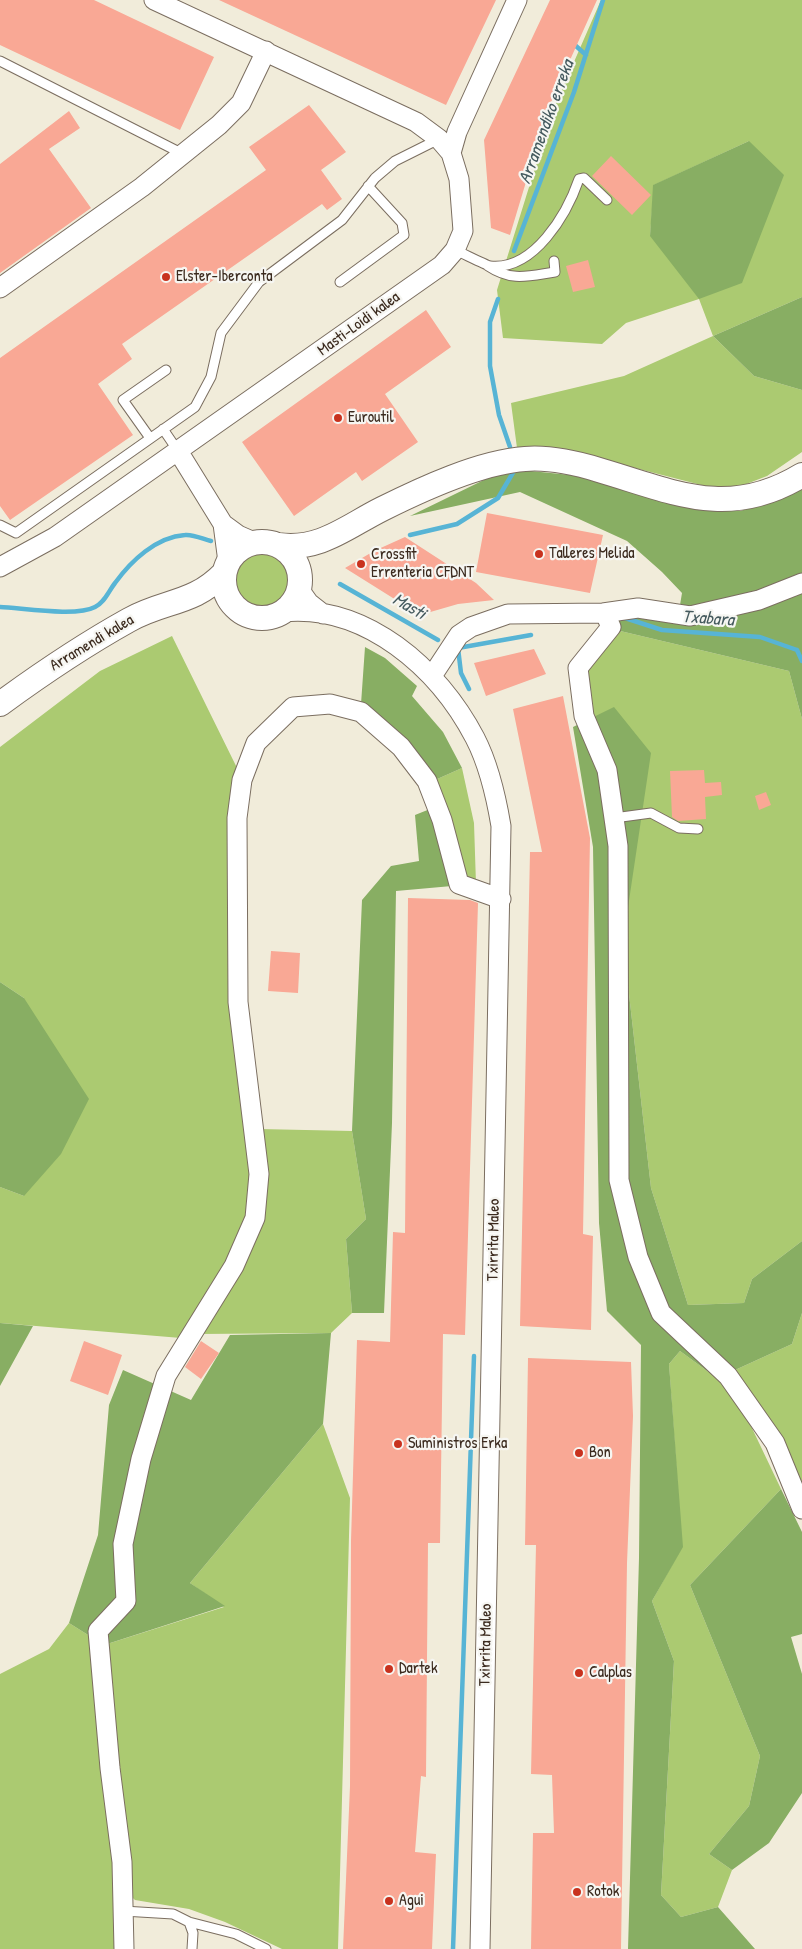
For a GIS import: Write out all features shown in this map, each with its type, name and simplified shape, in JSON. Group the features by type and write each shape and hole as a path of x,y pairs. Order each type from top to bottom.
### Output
{"street":[{"path":"154,0 416,122 445,146 457,132 517,0"},
{"path":"0,288 142,187 219,126 241,103 266,51"},
{"name":"Masti-Loidi kalea","path":"0,567 55,538 442,265 455,250 463,230 459,179 445,146"},
{"path":"178,451 223,524 227,542 224,586 228,599 237,609"},
{"path":"223,524 238,535 254,542 303,546 327,539 384,508 465,473 495,464 526,458 582,465 686,496 720,500 754,497 782,487 802,475"},
{"path":"192,597 215,600 247,615 259,618 271,617 290,606 299,580 327,539"},
{"path":"192,597 210,587 239,549 254,542"},
{"path":"278,545 288,552 299,580"},
{"name":"Txirrita Maleo","path":"299,580 308,603 323,614"},
{"path":"432,676 459,636 471,626 508,614 603,613 638,608 690,616 759,600 802,583"},
{"name":"Arramendi kalea","path":"0,704 62,660 130,618 192,597"},
{"name":"Txirrita Maleo","path":"282,612 302,611 323,614 366,628 386,639 432,676 452,701 472,733 492,782 501,826 480,1949"},
{"path":"603,613 611,627 578,668 584,716 608,770 618,846 620,915 619,1180 638,1257 661,1313 728,1376 774,1443 802,1509"},
{"path":"124,1949 122,1862 110,1768 98,1631 126,1602 123,1544 141,1459 166,1376 234,1266 255,1218 259,1174 238,1002 237,818 242,780 256,743 293,707 330,704 361,712 401,747 427,781 442,820 459,884 501,899"}],"lane":[{"path":"0,61 183,154"},
{"path":"0,525 16,533 195,407 211,377 221,332 259,282 342,220 368,186 395,161 445,146"},
{"path":"488,266 503,266 540,245 564,212 578,179 584,178 607,200"},
{"path":"340,282 404,235 402,223 368,186"},
{"path":"455,250 488,266 501,275 514,278 555,272 554,261"},
{"path":"150,438 123,400 166,370"},
{"path":"163,429 178,451"},
{"path":"614,818 650,813 679,828 698,829"},
{"path":"123,1910 173,1914 189,1922 236,1934 266,1949"},
{"path":"189,1922 193,1932 192,1949"}],"green space":[{"path":"601,0 802,0 802,297 713,336 699,299 626,323 602,344 503,338 497,290 553,110","holes":["749,141 650,236 654,185"]},
{"path":"749,141 784,175 742,283 699,299 650,236 653,185"},
{"path":"802,297 802,390 754,376 713,336"},
{"path":"713,336 754,376 802,390 802,452 767,476 736,488 709,487 561,449 517,448 511,403 624,376"},
{"path":"521,470 590,477 698,510 740,511 786,497 802,485 802,719 789,671 616,630 616,618 678,617 682,593 662,572 627,541 520,492 410,516 490,477"},
{"path":"262,551 273,553 286,564 291,580 289,591 278,604 262,609 251,607 238,596 233,580 235,569 246,556"},
{"path":"616,630 789,671 802,719 802,1241 752,1279 744,1303 688,1305 651,1188 623,941 585,671"},
{"path":"172,636 240,774 252,1175 250,1217 230,1264 181,1338 0,1323 0,1187 24,1196 24,998 0,982 0,747 100,671"},
{"path":"365,647 385,658 417,686 412,696 443,732 462,768 435,780 361,704"},
{"path":"614,707 651,753 623,941 651,1188 688,1305 744,1303 752,1279 802,1241 802,1313 792,1344 735,1370 722,1382 680,1351 669,1364 683,1547 652,1601 674,1661 661,1895 681,1917 718,1907 755,1949 628,1949 639,1558 641,1345 607,1311 599,1223 593,847 573,727"},
{"path":"462,768 474,823 476,884 462,875 435,780"},
{"path":"430,809 452,886 396,891 392,1123 384,1313 352,1313 346,1239 366,1219 352,1131 362,900 391,866 419,861 415,815"},
{"path":"0,982 24,998 89,1099 61,1154 24,1196 0,1187"},
{"path":"259,1129 352,1131 366,1219 346,1239 352,1313 331,1333 197,1334 238,1267"},
{"path":"802,1313 802,1490 776,1433 735,1370 792,1344"},
{"path":"0,1323 33,1326 0,1386"},
{"path":"331,1333 323,1424 190,1583 225,1606 104,1645 69,1623 98,1535 109,1405 123,1370 191,1400 230,1335"},
{"path":"680,1351 722,1382 750,1424 781,1489 690,1585 760,1756 749,1806 709,1854 732,1870 718,1907 681,1917 661,1895 674,1661 652,1601 682,1547 669,1364"},
{"path":"323,1424 350,1498 338,1949 282,1949 225,1922 189,1909 135,1900 115,1881 117,1949 0,1949 0,1674 49,1649 69,1623 104,1645 224,1607 190,1583"},
{"path":"781,1489 802,1532 802,1634 791,1637 802,1674 802,1793 769,1843 732,1870 709,1854 749,1806 760,1756 690,1585"}],"building":[{"path":"0,0 94,0 214,57 180,130 0,45"},
{"path":"219,0 496,0 446,105"},
{"path":"550,0 597,0 548,109 510,235 491,228 484,140"},
{"name":"Elster-Iberconta","path":"309,105 346,152 321,170 342,199 327,210 322,204 122,344 132,359 98,384 133,435 10,520 0,506 0,358 266,170 249,147"},
{"path":"69,111 80,128 49,149 91,208 0,273 0,164"},
{"path":"611,156 651,195 632,215 592,176"},
{"path":"588,260 595,287 573,292 566,266"},
{"name":"Euroutil","path":"426,310 451,347 385,394 418,442 362,481 356,472 294,516 242,442"},
{"name":"Talleres Melida","path":"487,513 603,535 590,593 476,572"},
{"path":"405,537 476,583 494,600 458,604 420,615 345,568 374,551"},
{"path":"534,649 546,674 486,696 474,663"},
{"path":"563,696 590,838 583,1234 593,1236 591,1330 520,1326 530,852 542,852 513,709"},
{"path":"704,770 705,783 721,782 722,795 705,797 706,819 678,821 672,817 670,771"},
{"path":"766,792 771,805 759,810 755,796"},
{"path":"408,898 470,900 478,903 465,1335 443,1334 440,1543 428,1543 426,1777 421,1776 415,1852 436,1854 432,1949 343,1949 350,1786 351,1541 357,1340 390,1342 393,1232 405,1233"},
{"path":"271,951 300,953 298,993 268,991"},
{"path":"84,1341 122,1355 108,1395 70,1381"},
{"path":"201,1341 219,1353 201,1379 185,1367"},
{"path":"528,1358 631,1362 633,1416 627,1563 621,1949 531,1949 533,1833 554,1833 552,1775 531,1774 536,1545 525,1545"}],"waterway":[{"name":"Arramendiko erreka","path":"514,251 574,92 603,0"},
{"path":"576,46 586,55"},
{"path":"498,299 490,322 490,366 499,415 510,447"},
{"path":"410,535 457,524 498,498 514,471"},
{"path":"0,607 63,612 86,610 95,607 101,602 129,566 154,545 164,540 185,535 211,541"},
{"name":"Masti","path":"340,584 438,640"},
{"name":"Txabara","path":"622,617 662,630 760,637 797,650"},
{"path":"469,689 461,673 458,648 531,635"},
{"path":"797,650 802,661"},
{"path":"453,1949 474,1356"}],"place":[{"name":"Elster-Iberconta","path":"166,277"},
{"name":"Euroutil","path":"338,418"},
{"name":"Talleres Melida","path":"539,554"},
{"name":"Crossfit Errenteria CFDNT","path":"361,564"},
{"name":"Suministros Erka","path":"398,1444"},
{"name":"Bon","path":"579,1453"},
{"name":"Dartek","path":"389,1669"},
{"name":"Calplas","path":"579,1673"},
{"name":"Rotok","path":"577,1892"},
{"name":"Agui","path":"389,1901"}]}
